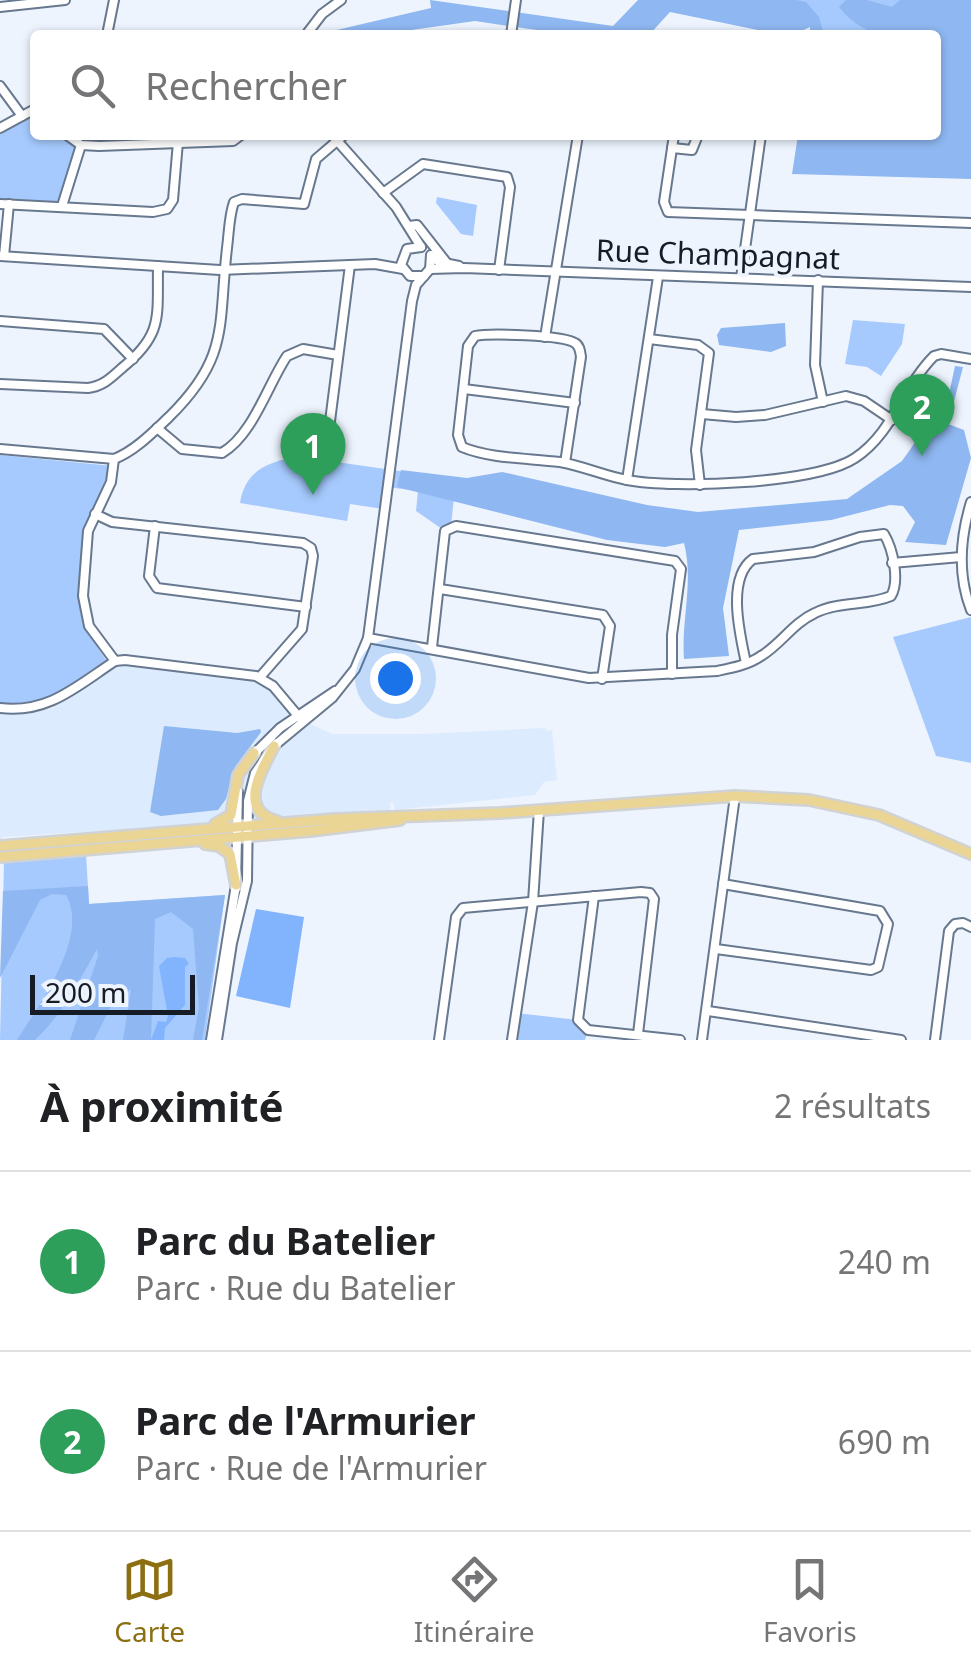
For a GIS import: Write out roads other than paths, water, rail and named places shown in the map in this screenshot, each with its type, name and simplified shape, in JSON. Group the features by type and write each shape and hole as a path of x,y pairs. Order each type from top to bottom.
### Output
{"main road":[{"path":"274,746 256,782 256,805 268,818 300,822"},
{"path":"0,856 182,836 219,824 230,817 238,776 254,753"},
{"path":"244,831 300,822 736,796 809,800 879,815 971,854"},
{"path":"0,846 389,823 407,818"},
{"path":"182,836 227,850 234,862 236,885"}],"street":[{"path":"0,8 65,0"},
{"path":"108,30 114,0"},
{"path":"310,30 322,14 341,0"},
{"path":"512,30 516,0"},
{"path":"0,86 22,116"},
{"path":"0,128 30,112"},
{"path":"74,140 81,145 234,140"},
{"path":"0,449 114,459 158,428 196,388 212,364 221,328 234,202 242,198 304,204 316,159 335,140"},
{"path":"214,1040 247,881 240,784 254,753 269,737 336,691 355,669 368,638 412,302 431,256 340,140"},
{"path":"545,337 577,140"},
{"path":"673,140 664,202 668,212 971,223"},
{"path":"672,148 692,150 696,140"},
{"path":"741,278 760,140"},
{"path":"178,142 173,200 167,209 153,212 4,204 2,256 224,270 376,264 406,272"},
{"path":"62,206 81,145"},
{"path":"383,193 422,164 507,178 510,187 499,270"},
{"path":"409,226 418,225 446,262"},
{"path":"409,226 404,253 412,302"},
{"path":"376,264 422,247"},
{"name":"Rue Champagnat","path":"431,256 464,268"},
{"path":"317,446 329,429 350,265"},
{"path":"0,384 96,387 146,348 155,328 158,266"},
{"name":"Rue Champagnat","path":"406,272 464,268 971,287"},
{"path":"627,480 658,277"},
{"path":"818,280 814,366 823,402"},
{"path":"0,322 104,329 133,359"},
{"path":"565,463 582,357 579,347 572,341 545,337 474,336 468,346 458,434 462,446 676,487 808,474 836,467 873,445 934,356 971,359"},
{"path":"649,338 706,349 710,358 696,450 700,485"},
{"path":"158,428 182,448 226,451 262,403 288,356 303,350 338,355"},
{"path":"464,389 575,403"},
{"path":"702,414 750,417 846,396 892,420"},
{"path":"114,459 111,482 88,531 85,613 89,626 115,662"},
{"path":"971,502 961,557 971,609"},
{"path":"95,514 112,522 306,544 313,556 298,637 264,669 260,678"},
{"path":"154,526 149,576 156,588 306,607"},
{"path":"432,647 445,531 451,526 670,559 682,570 672,635 672,674"},
{"path":"368,638 570,676 602,679 717,671 746,663 761,656 814,613 891,596 896,586 890,543 884,534 746,563 741,572 737,614 746,663"},
{"path":"892,562 961,557"},
{"path":"440,589 602,615 610,626 602,679"},
{"path":"0,708 30,710 44,705 115,662 126,660 260,678 301,718"},
{"path":"214,1040 251,784 260,762 301,718"},
{"path":"702,1040 736,796"},
{"path":"512,1040 533,902 539,810"},
{"path":"716,949 872,970 878,967 888,924 880,912 724,884"},
{"path":"439,1040 458,911 640,892 650,893 654,899 638,1034"},
{"path":"594,896 578,1020 588,1030 680,1040"},
{"path":"935,1040 949,931 955,924 971,926"},
{"path":"708,1011 867,1038 901,1040"}],"place":[{"name":"Parc de l'Armurier","path":"922,456"},
{"name":"Parc du Batelier","path":"313,495"}]}
